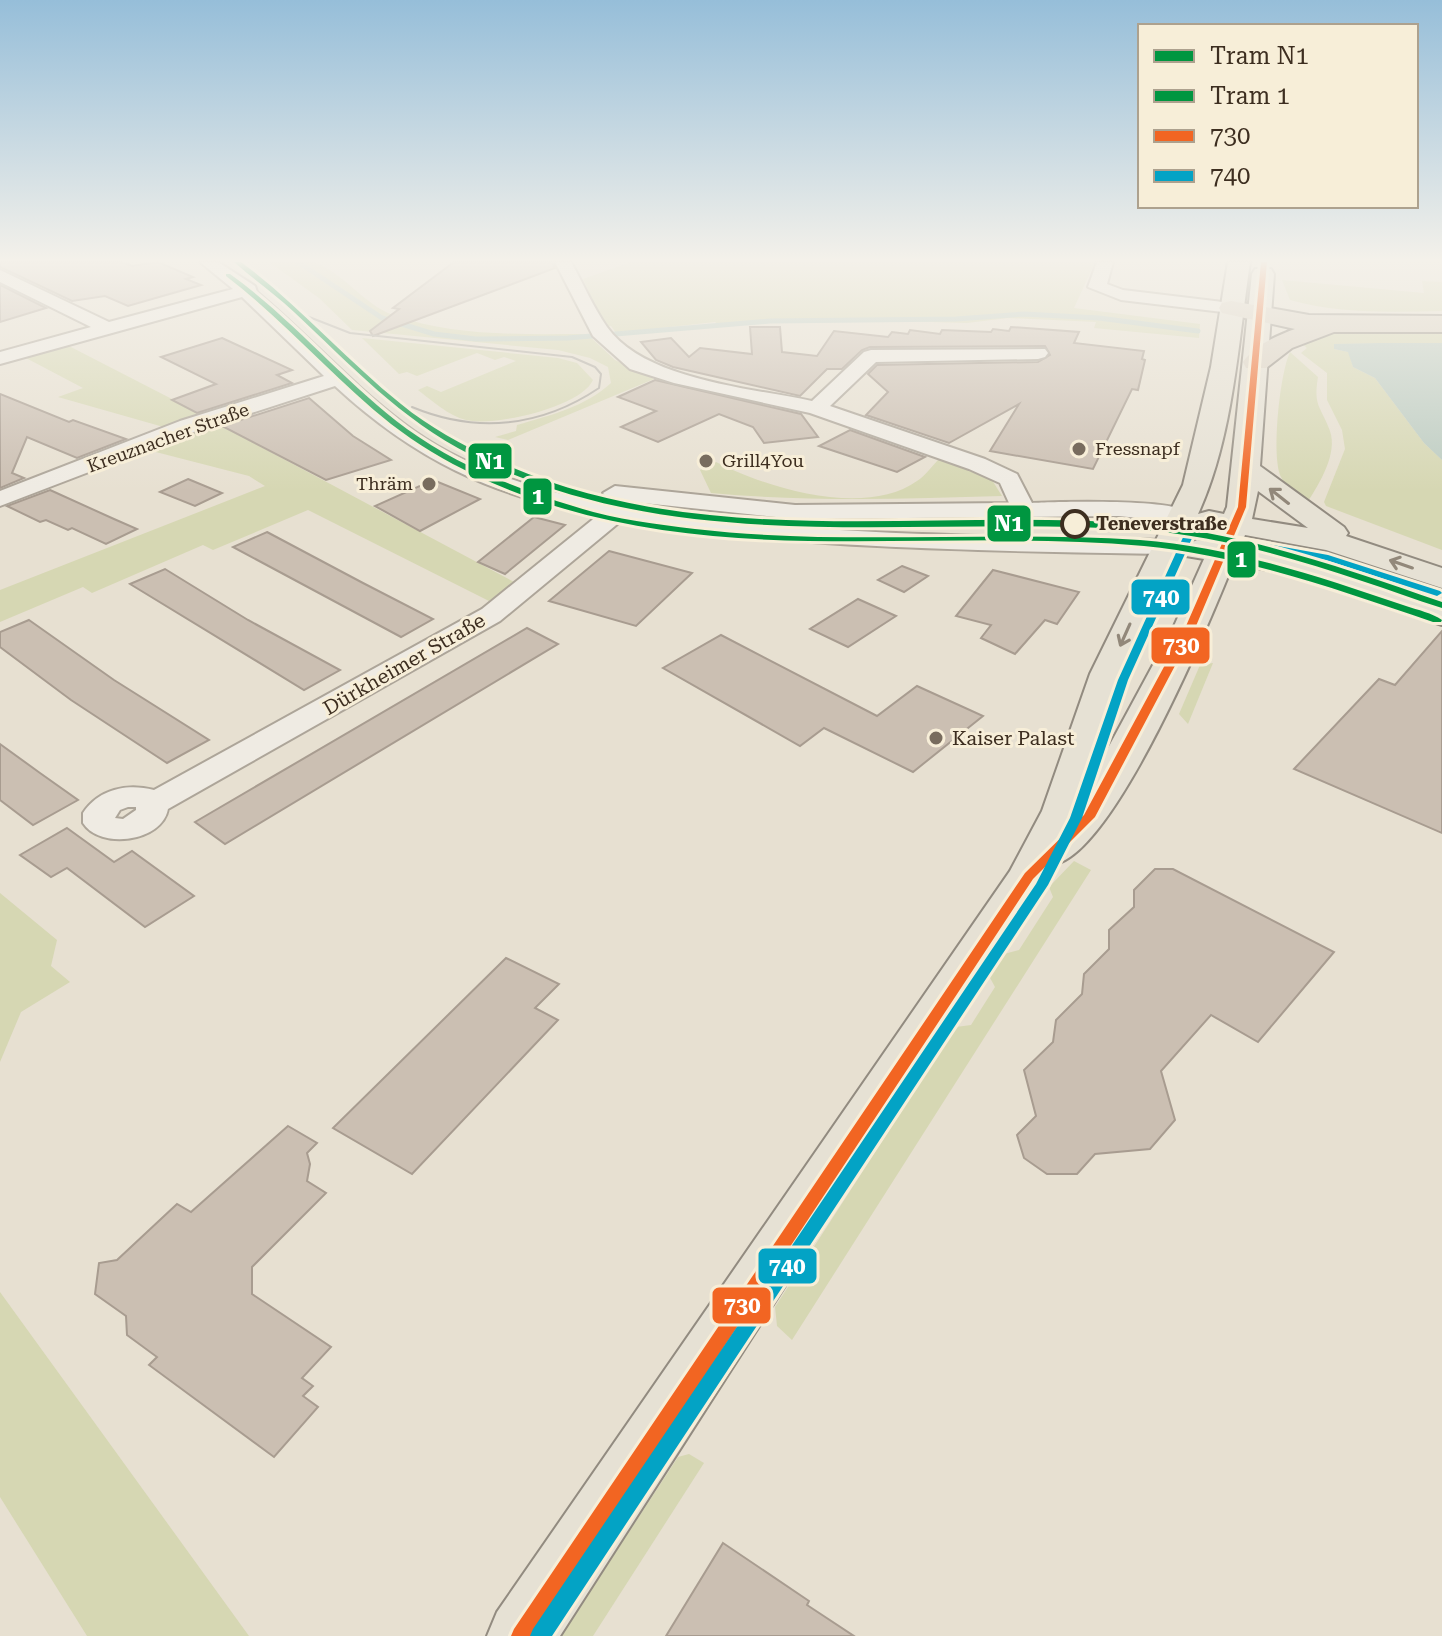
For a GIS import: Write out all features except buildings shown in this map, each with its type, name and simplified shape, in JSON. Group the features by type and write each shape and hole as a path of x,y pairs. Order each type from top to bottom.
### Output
{"highway":[{"path":"1256,373 1292,338"}],"main road":[{"path":"521,1636 1029,876 1062,811 1108,674 1197,485 1226,338"},
{"path":"1029,876 1089,817 1165,678 1229,538 1242,507 1258,338"},
{"path":"1247,470 1297,510 1360,550 1442,578"},
{"path":"1181,515 1229,538 1442,615"},
{"path":"1166,547 1229,538 1360,550"}],"street":[{"path":"0,358 66,338"},
{"path":"296,338 373,412 428,450 554,501 615,515 857,540 1166,547"},
{"path":"604,338 637,365 674,377 816,408 977,464 1009,479 1024,510"},
{"path":"816,408 871,356 1038,353"},
{"name":"Kreuznacher Straße","path":"0,499 188,426 336,379"},
{"path":"504,483 795,512 1118,509 1181,515"},
{"name":"Dürkheimer Straße","path":"153,804 491,615 637,496"}],"green space":[{"path":"362,338 558,358 577,363 593,380 572,399 536,413 479,421 460,418 418,390 427,386 441,392 516,361 504,357 495,360 477,353 417,376 407,372 399,374"},
{"path":"438,338 592,338 615,360 654,379 508,440 495,437 516,431 517,425 567,409 611,383 608,367 590,358 558,350"},
{"path":"1317,338 1442,338 1442,343 1334,344 1334,349 1349,352 1353,367 1375,378 1424,443 1442,460 1442,550 1326,506 1324,502 1345,449 1342,430 1327,400 1327,373 1301,353 1307,348 1301,343"},
{"path":"67,345 203,415 167,428 58,397 83,388 26,358"},
{"path":"1290,352 1318,377 1317,401 1332,440 1326,468 1307,503 1286,485 1278,466 1278,414"},
{"path":"216,423 514,582 489,601 308,510 213,550 203,545 92,593 83,587 0,622 0,590 265,486 249,476 148,450"},
{"path":"939,459 992,480 1002,496 820,499 711,493 700,470 716,462 788,489 844,498 871,497 896,492 917,481"},
{"path":"1213,663 1188,724 1179,714 1200,665"},
{"path":"1074,861 1091,870 792,1340 777,1326 775,1307 956,1027 971,1025 995,987 989,976 1004,954 1019,950 1053,897 1049,887"},
{"path":"0,893 57,940 51,966 70,982 21,1012 0,1062"},
{"path":"0,1292 249,1636 87,1636 0,1497"},
{"path":"689,1454 704,1463 593,1636 561,1636 678,1457"}],"shaded area":[{"path":"1442,343 1442,460 1424,443 1375,378 1353,367 1348,352 1334,349 1334,344"}],"waterway":[{"path":"471,338 536,338"}],"tram line":[{"name":"1","path":"302,338 379,410 420,441 495,481 573,509 652,527 733,536 814,540 1060,539 1179,547 1291,572 1437,620"},
{"name":"N1","path":"326,338 400,407 457,445 503,467 579,494 658,511 737,521 1060,524 1179,531 1294,556 1442,605"},
{"path":"399,338 572,357 595,367 601,374 599,388 577,401 531,418 508,422 460,421 412,407"}],"transit line":[{"name":"730","path":"521,1636 1029,876 1089,817 1191,626 1242,507 1257,338"},
{"name":"740","path":"540,1636 1042,885 1076,818 1123,680 1190,533 1328,558 1437,593"}],"place":[{"name":"Fressnapf","path":"1079,449"},
{"name":"Grill4You","path":"706,461"},
{"name":"Thräm","path":"429,484"},
{"name":"Teneverstraße","path":"1075,524"},
{"name":"Kaiser Palast","path":"936,738"}]}
